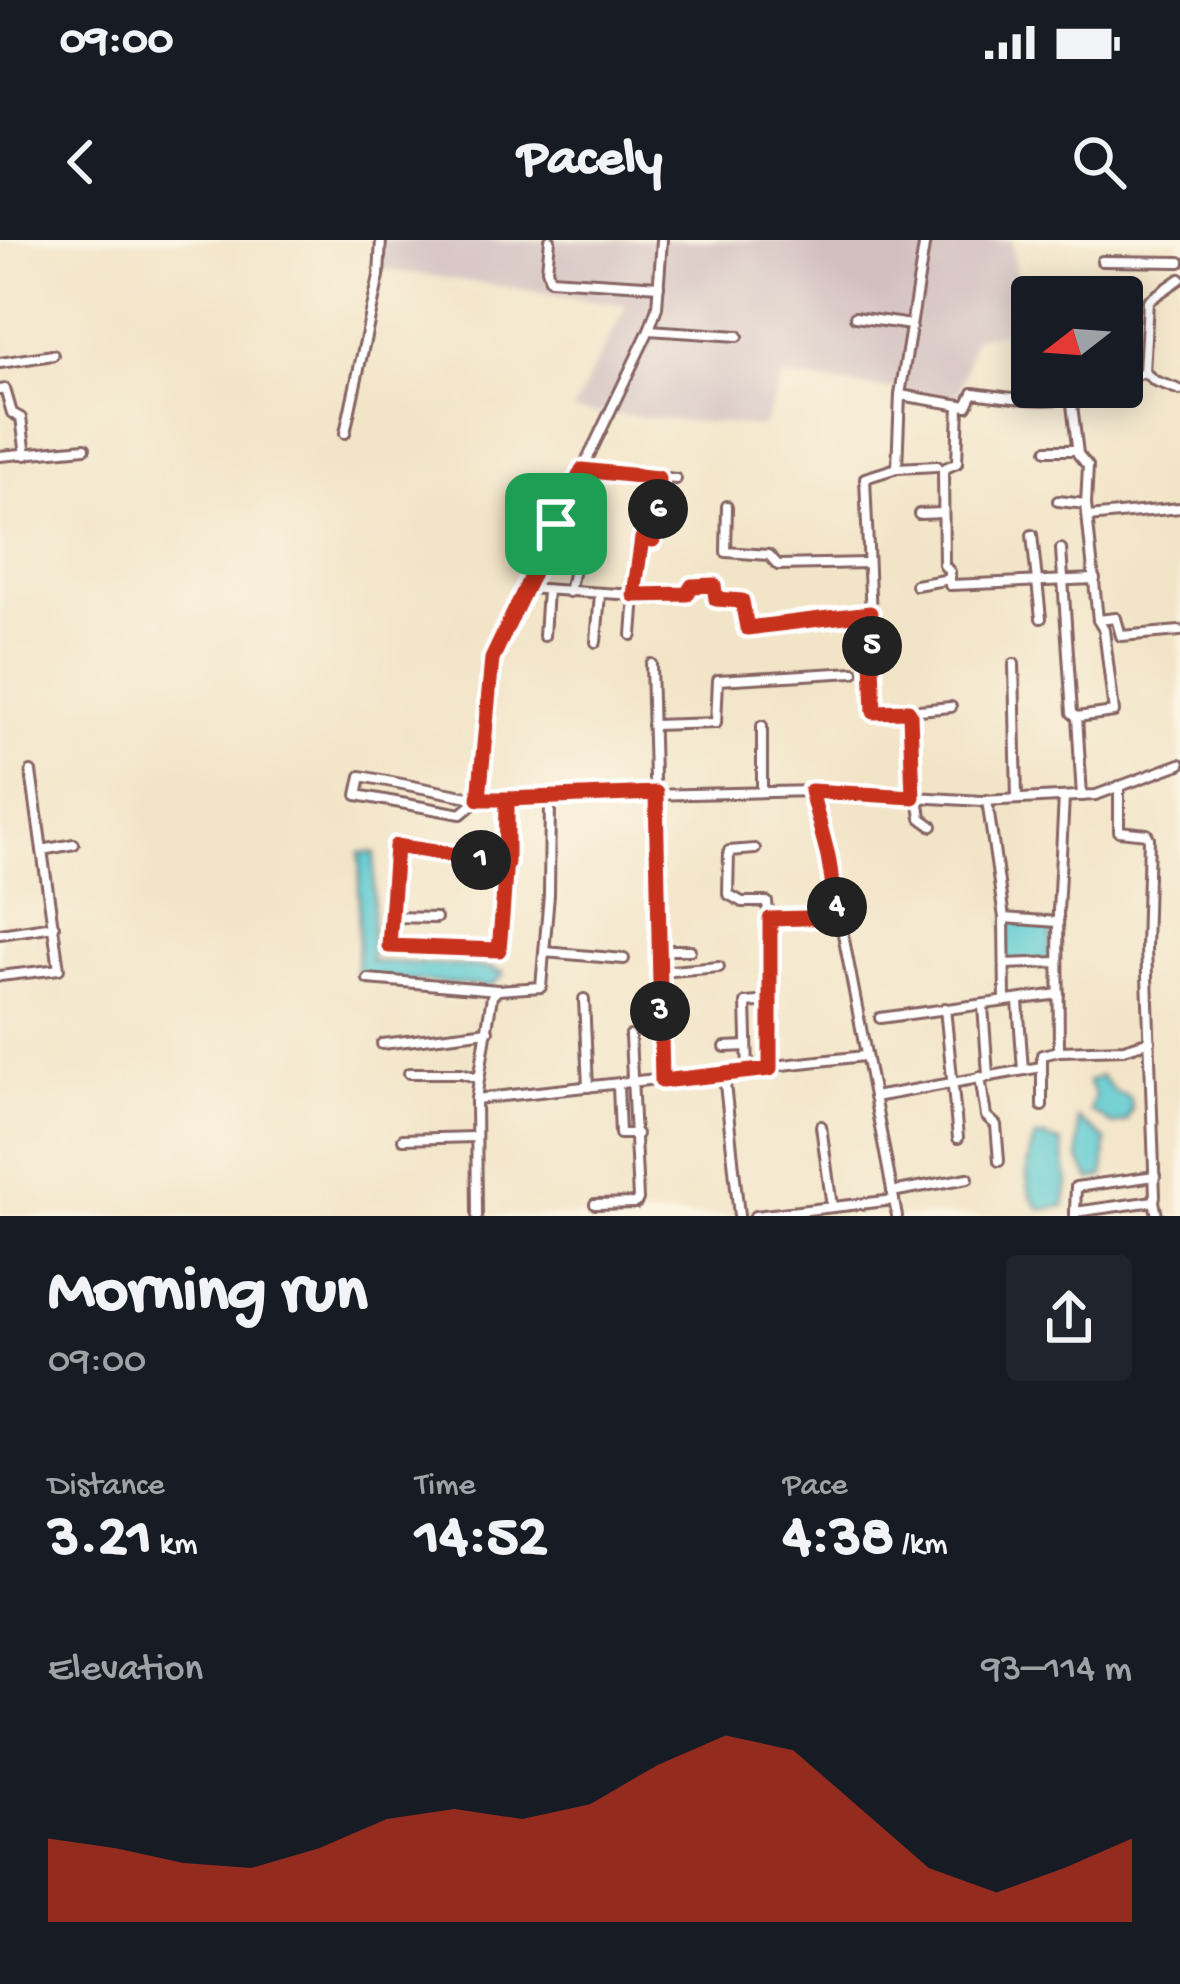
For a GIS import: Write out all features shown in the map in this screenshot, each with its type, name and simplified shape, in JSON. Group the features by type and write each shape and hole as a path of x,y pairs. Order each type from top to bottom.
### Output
{"street":[{"path":"345,433 379,276 381,240"},
{"path":"550,240 550,279 659,286"},
{"path":"662,240 659,286 649,329 492,659 479,799 461,814 357,795 362,776 479,799 811,791 1017,799 1082,796 1180,764"},
{"path":"897,468 899,395 925,240"},
{"path":"1102,261 1180,262"},
{"path":"1180,279 1148,301 1144,372 1180,390"},
{"path":"855,317 911,326"},
{"path":"649,329 738,336"},
{"path":"0,363 53,355"},
{"path":"0,390 7,392 12,413 21,418 26,454"},
{"path":"899,395 968,406 973,393 1011,397"},
{"path":"959,405 957,463 943,469 944,565 952,586 1095,579"},
{"path":"1061,549 1072,713 1077,717 1114,712 1104,630 1098,620 1088,466 1077,450 1072,408"},
{"path":"0,456 85,448"},
{"path":"1047,450 1077,450"},
{"path":"938,466 897,468 865,478 874,712 951,707"},
{"path":"582,470 676,479"},
{"path":"632,635 642,538 653,540 658,519 658,478"},
{"path":"1058,501 1087,504"},
{"path":"727,506 726,552 771,556 778,565 867,563"},
{"path":"1088,517 1180,508"},
{"path":"919,514 943,513"},
{"path":"1032,535 1041,618"},
{"path":"569,592 580,542"},
{"path":"927,572 928,583"},
{"path":"916,585 950,579"},
{"path":"526,588 634,595 687,594 692,586 714,585 716,599 742,601 747,628 870,613"},
{"path":"544,636 548,590"},
{"path":"596,642 600,594"},
{"path":"1098,620 1116,619 1121,636 1180,631"},
{"path":"651,664 662,1081"},
{"path":"1014,664 1017,799"},
{"path":"652,724 716,723 718,680 854,672"},
{"path":"908,711 915,797 921,818 932,826"},
{"path":"1077,717 1082,796"},
{"path":"762,726 762,792"},
{"path":"0,976 59,969 31,772"},
{"path":"1119,786 1119,831 1150,838 1146,948 1156,1216"},
{"path":"811,791 828,856 897,1216"},
{"path":"1059,1051 1064,797"},
{"path":"507,799 507,863 499,950 389,946 396,846 507,863"},
{"path":"368,979 497,989 541,987 550,799"},
{"path":"987,800 1004,918 1005,1001"},
{"path":"42,850 74,844"},
{"path":"755,849 729,851 728,894 742,902 766,902 770,1069"},
{"path":"391,917 436,918"},
{"path":"770,919 838,917"},
{"path":"1004,918 1058,922"},
{"path":"0,934 53,926"},
{"path":"658,950 690,950"},
{"path":"545,952 624,959"},
{"path":"1005,964 1058,962"},
{"path":"659,972 719,967"},
{"path":"477,1216 476,1099 497,989"},
{"path":"880,1018 1059,994"},
{"path":"584,999 588,1087"},
{"path":"748,1071 746,1003 770,1001"},
{"path":"1018,1001 1023,1070"},
{"path":"983,1006 986,1116 996,1125 999,1162"},
{"path":"946,1008 958,1138"},
{"path":"382,1045 488,1031"},
{"path":"595,1204 638,1202 630,1036"},
{"path":"1042,1106 1042,1055 1150,1041"},
{"path":"725,1047 747,1046"},
{"path":"476,1099 864,1056"},
{"path":"874,1097 1041,1067"},
{"path":"409,1073 461,1073 479,1078"},
{"path":"724,1074 739,1216"},
{"path":"618,1085 620,1134 637,1134"},
{"path":"820,1126 832,1207"},
{"path":"403,1139 475,1137"},
{"path":"1154,1201 1075,1214 1076,1187 1155,1176"},
{"path":"755,1216 832,1207 968,1178"}],"shaded area":[{"path":"380,240 1012,240 1016,276 1011,276 1011,331 974,337 958,397 783,377 763,427 573,411 626,305 378,268"}],"water":[{"path":"360,853 375,853 371,961 493,968 503,976 490,986 357,977"},
{"path":"1005,921 1052,924 1049,962 1005,963"},
{"path":"1101,1076 1115,1092 1130,1097 1127,1121 1113,1125 1090,1111 1095,1095 1088,1082"},
{"path":"1078,1119 1106,1140 1104,1176 1091,1180 1079,1159"},
{"path":"1035,1138 1062,1143 1068,1183 1064,1206 1041,1210 1027,1176"}],"route":[{"path":"556,524 492,659 479,799 507,799 507,863 396,846 389,946 499,950 507,863 507,799 656,793 662,1081 770,1069 770,919 838,917 811,791 913,797 910,714 874,712 870,613 747,628 742,601 716,599 714,585 692,586 687,594 634,595 642,538 653,540 658,519 658,478 582,470 556,524"}]}
